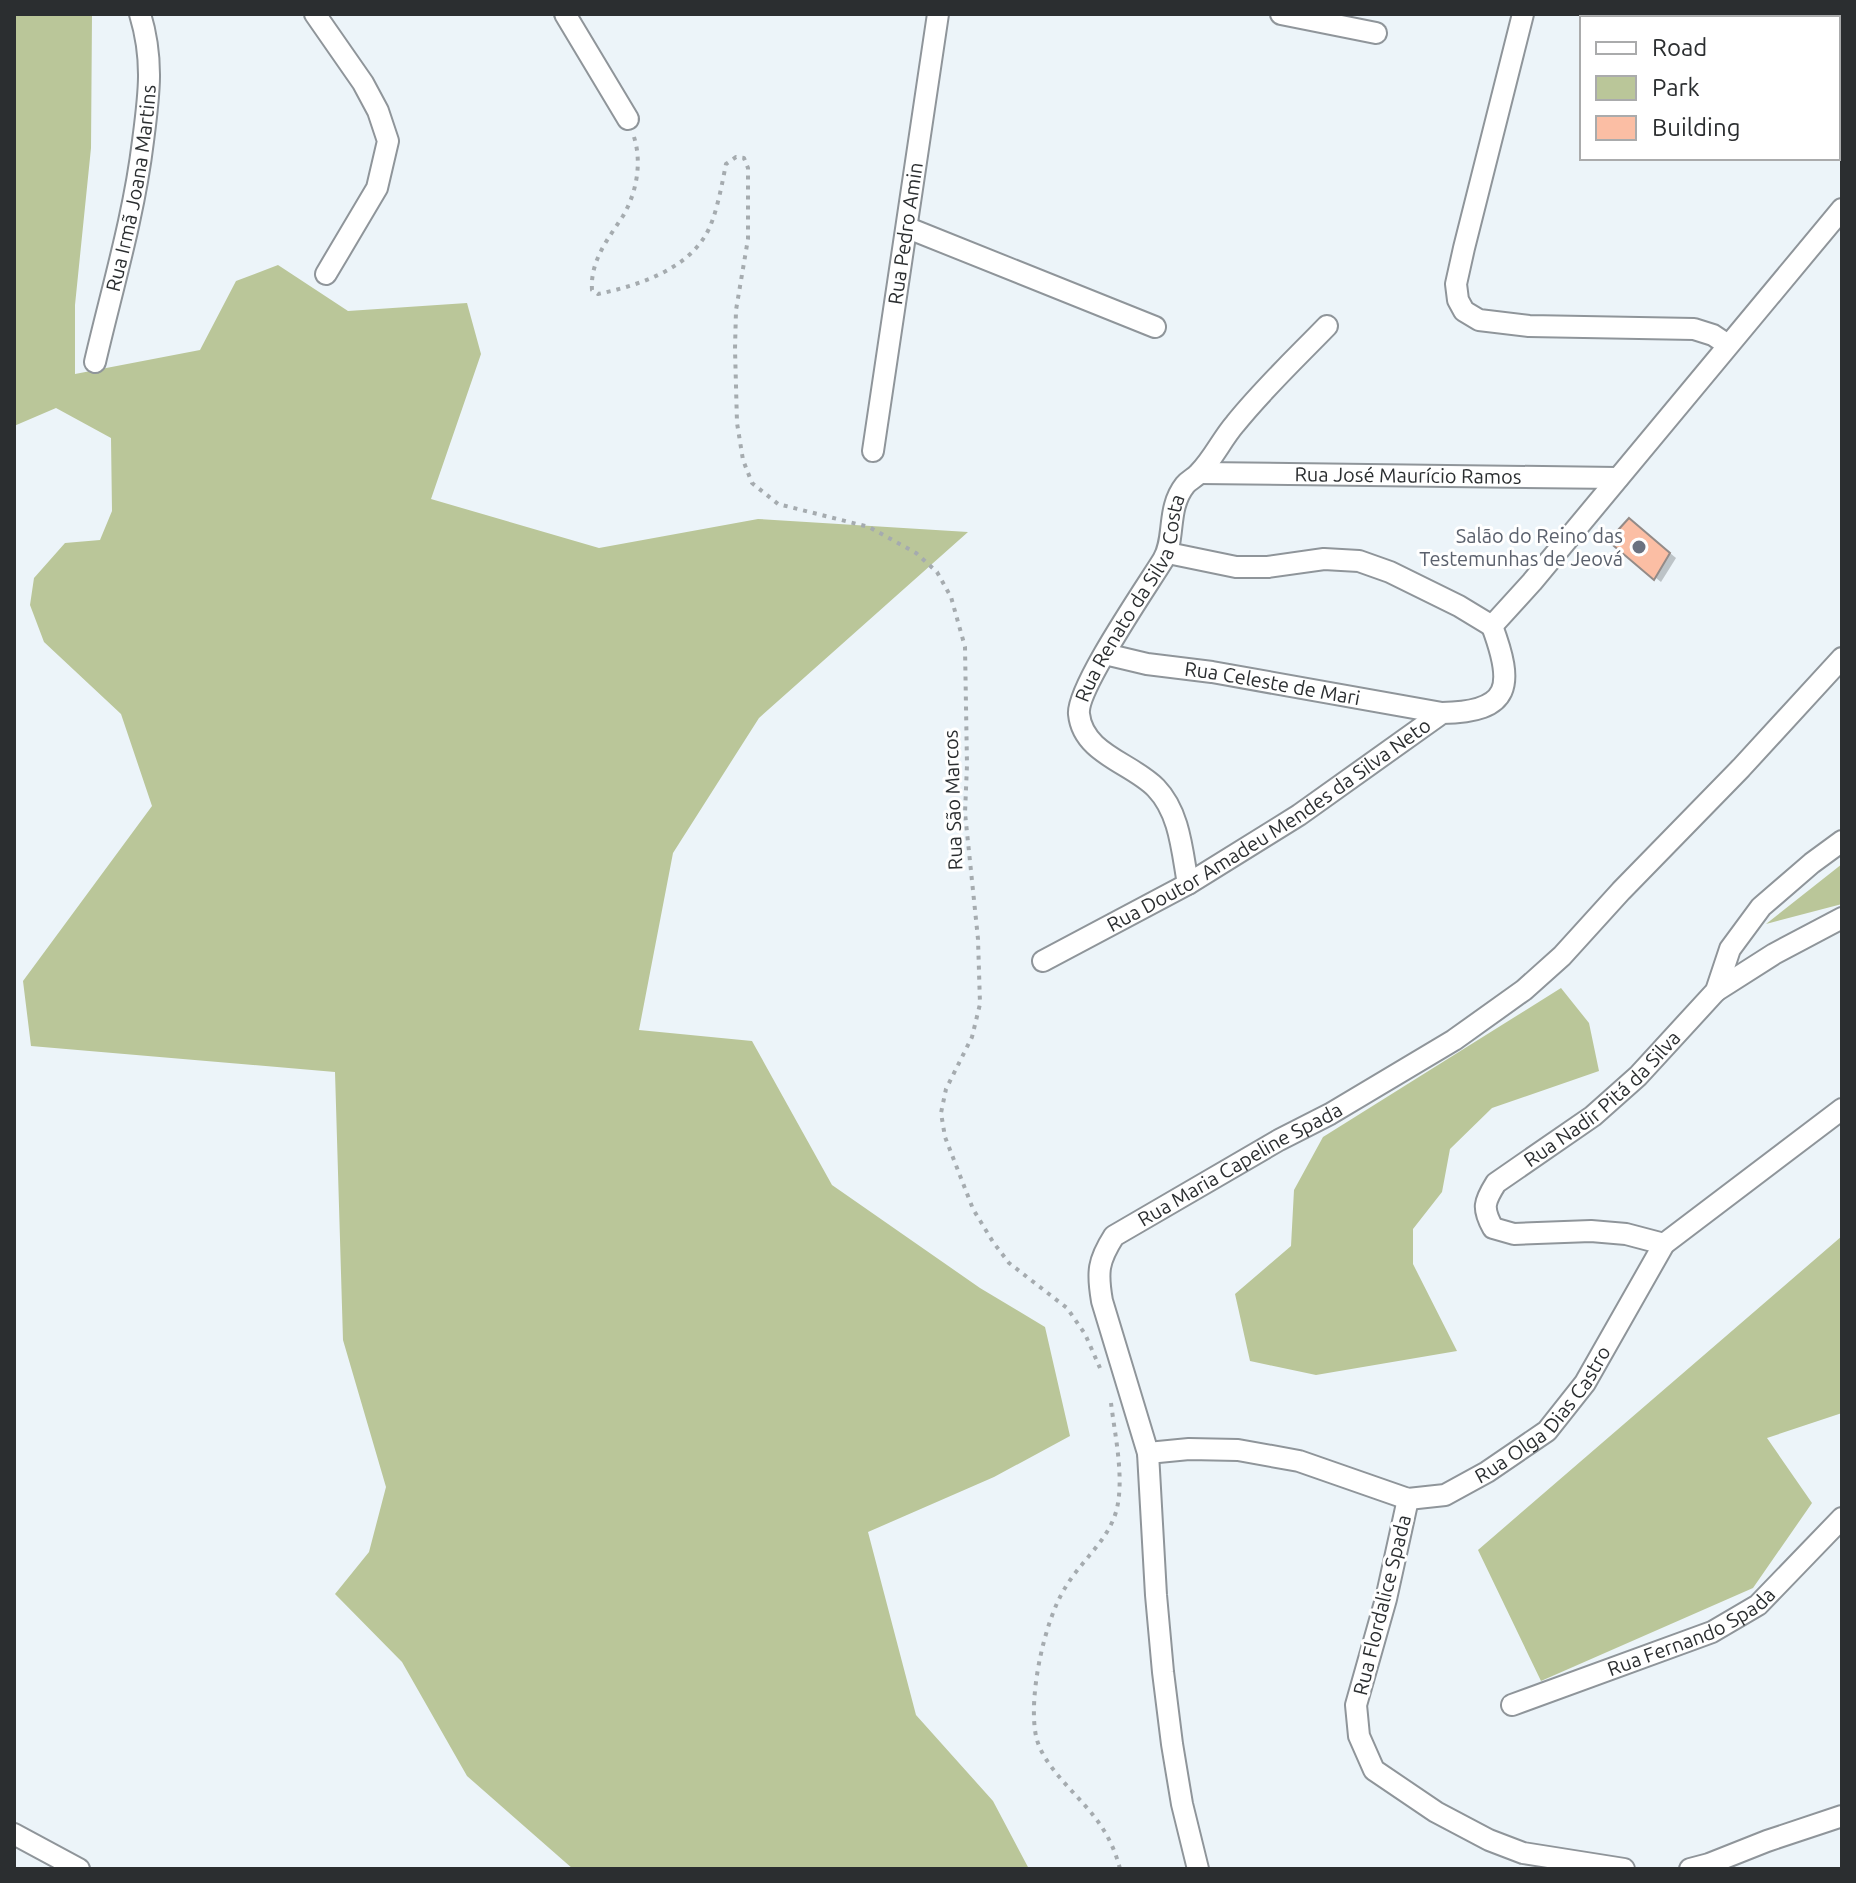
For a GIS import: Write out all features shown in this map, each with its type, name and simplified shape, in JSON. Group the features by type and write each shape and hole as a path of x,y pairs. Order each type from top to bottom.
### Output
{"street":[{"name":"Rua Irmã Joana Martins","path":"95,362 138,184 149,102 148,40 140,14"},
{"path":"315,14 363,83 378,111 388,141 377,188 326,274"},
{"path":"565,14 628,119"},
{"name":"Rua Pedro Amin","path":"873,451 938,14"},
{"path":"1281,14 1376,33"},
{"path":"1523,14 1456,284 1458,300 1464,311 1479,320 1507,324 1694,329 1713,335 1728,345"},
{"path":"1168,553 1236,567 1268,567 1324,559 1359,561 1390,572 1492,626 1842,209"},
{"path":"908,228 1155,327"},
{"name":"Rua Renato da Silva Costa","path":"1188,884 1172,811 1157,788 1101,750 1086,735 1079,713 1082,694 1168,553 1176,501 1186,484 1200,473 1235,424 1327,326"},
{"name":"Rua José Maurício Ramos","path":"1200,473 1618,478"},
{"name":"Rua Doutor Amadeu Mendes da Silva Neto","path":"1043,961 1188,884 1299,815 1442,713 1461,713 1482,708 1497,700 1505,686 1505,668 1492,626"},
{"name":"Rua Celeste de Mari","path":"1105,654 1147,664 1212,672 1442,713"},
{"name":"Rua Maria Capeline Spada","path":"1198,1869 1182,1804 1163,1672 1148,1453 1102,1301 1099,1263 1114,1236 1454,1040 1524,990 1562,956 1842,658"},
{"name":"Rua Nadir Pitá da Silva","path":"1664,1244 1626,1234 1591,1231 1514,1234 1493,1228 1485,1213 1486,1199 1496,1183 1593,1116 1638,1076 1716,991 1730,949 1761,907 1842,841"},
{"path":"1716,991 1774,954 1842,918"},
{"name":"Rua Olga Dias Castro","path":"1148,1453 1189,1449 1238,1450 1299,1461 1408,1499 1445,1495 1487,1472 1547,1431 1585,1383 1664,1244 1842,1109"},
{"name":"Rua Flordalice Spada","path":"1408,1499 1386,1599 1356,1705 1359,1736 1374,1770 1436,1812 1489,1840 1523,1853 1624,1869"},
{"name":"Rua Fernando Spada","path":"1512,1705 1712,1632 1758,1605 1842,1518"},
{"path":"1690,1869 1842,1816"},
{"path":"14,1834 79,1869"}],"path":[{"name":"Rua São Marcos","path":"628,119 639,152 636,182 625,212 605,242 591,274 592,290 598,294 638,283 690,255 706,235 726,164 736,157 744,158 749,183 748,239 736,310 735,349 737,423 743,460 752,483 778,504 869,527 916,553 937,572 951,597 965,647 965,813 979,951 980,1004 972,1037 946,1089 941,1113 945,1137 968,1197 993,1242 1009,1263 1067,1308 1085,1334 1102,1373"},
{"path":"1111,1401 1120,1484 1116,1510 1109,1530 1063,1589 1048,1629 1033,1711 1036,1740 1049,1763 1095,1818 1115,1849 1120,1869"}],"green space":[{"path":"14,14 92,15 91,148 75,305 75,374 200,350 236,281 278,265 348,311 467,303 481,354 431,499 599,548 758,519 968,532 759,718 673,853 639,1030 752,1041 832,1185 980,1288 1045,1327 1070,1436 994,1477 868,1532 916,1715 993,1801 1029,1869 573,1869 467,1776 402,1662 335,1594 369,1552 386,1487 343,1340 335,1072 31,1046 23,981 152,806 121,714 44,642 30,605 34,578 65,543 100,540 112,511 111,438 56,408 14,426"},
{"path":"1842,864 1842,904 1766,924"},
{"path":"1561,988 1589,1023 1599,1071 1492,1108 1450,1149 1442,1192 1413,1229 1413,1264 1457,1351 1316,1375 1250,1361 1235,1294 1291,1246 1294,1190 1323,1137"},
{"path":"1842,1236 1842,1413 1767,1438 1812,1503 1753,1588 1541,1681 1478,1550"}],"building":[{"name":"Salão do Reino das Testemunhas de Jeová","path":"1629,518 1670,553 1654,580 1608,541"}],"place":[{"name":"Salão do Reino das Testemunhas de Jeová","path":"1639,547"}]}
